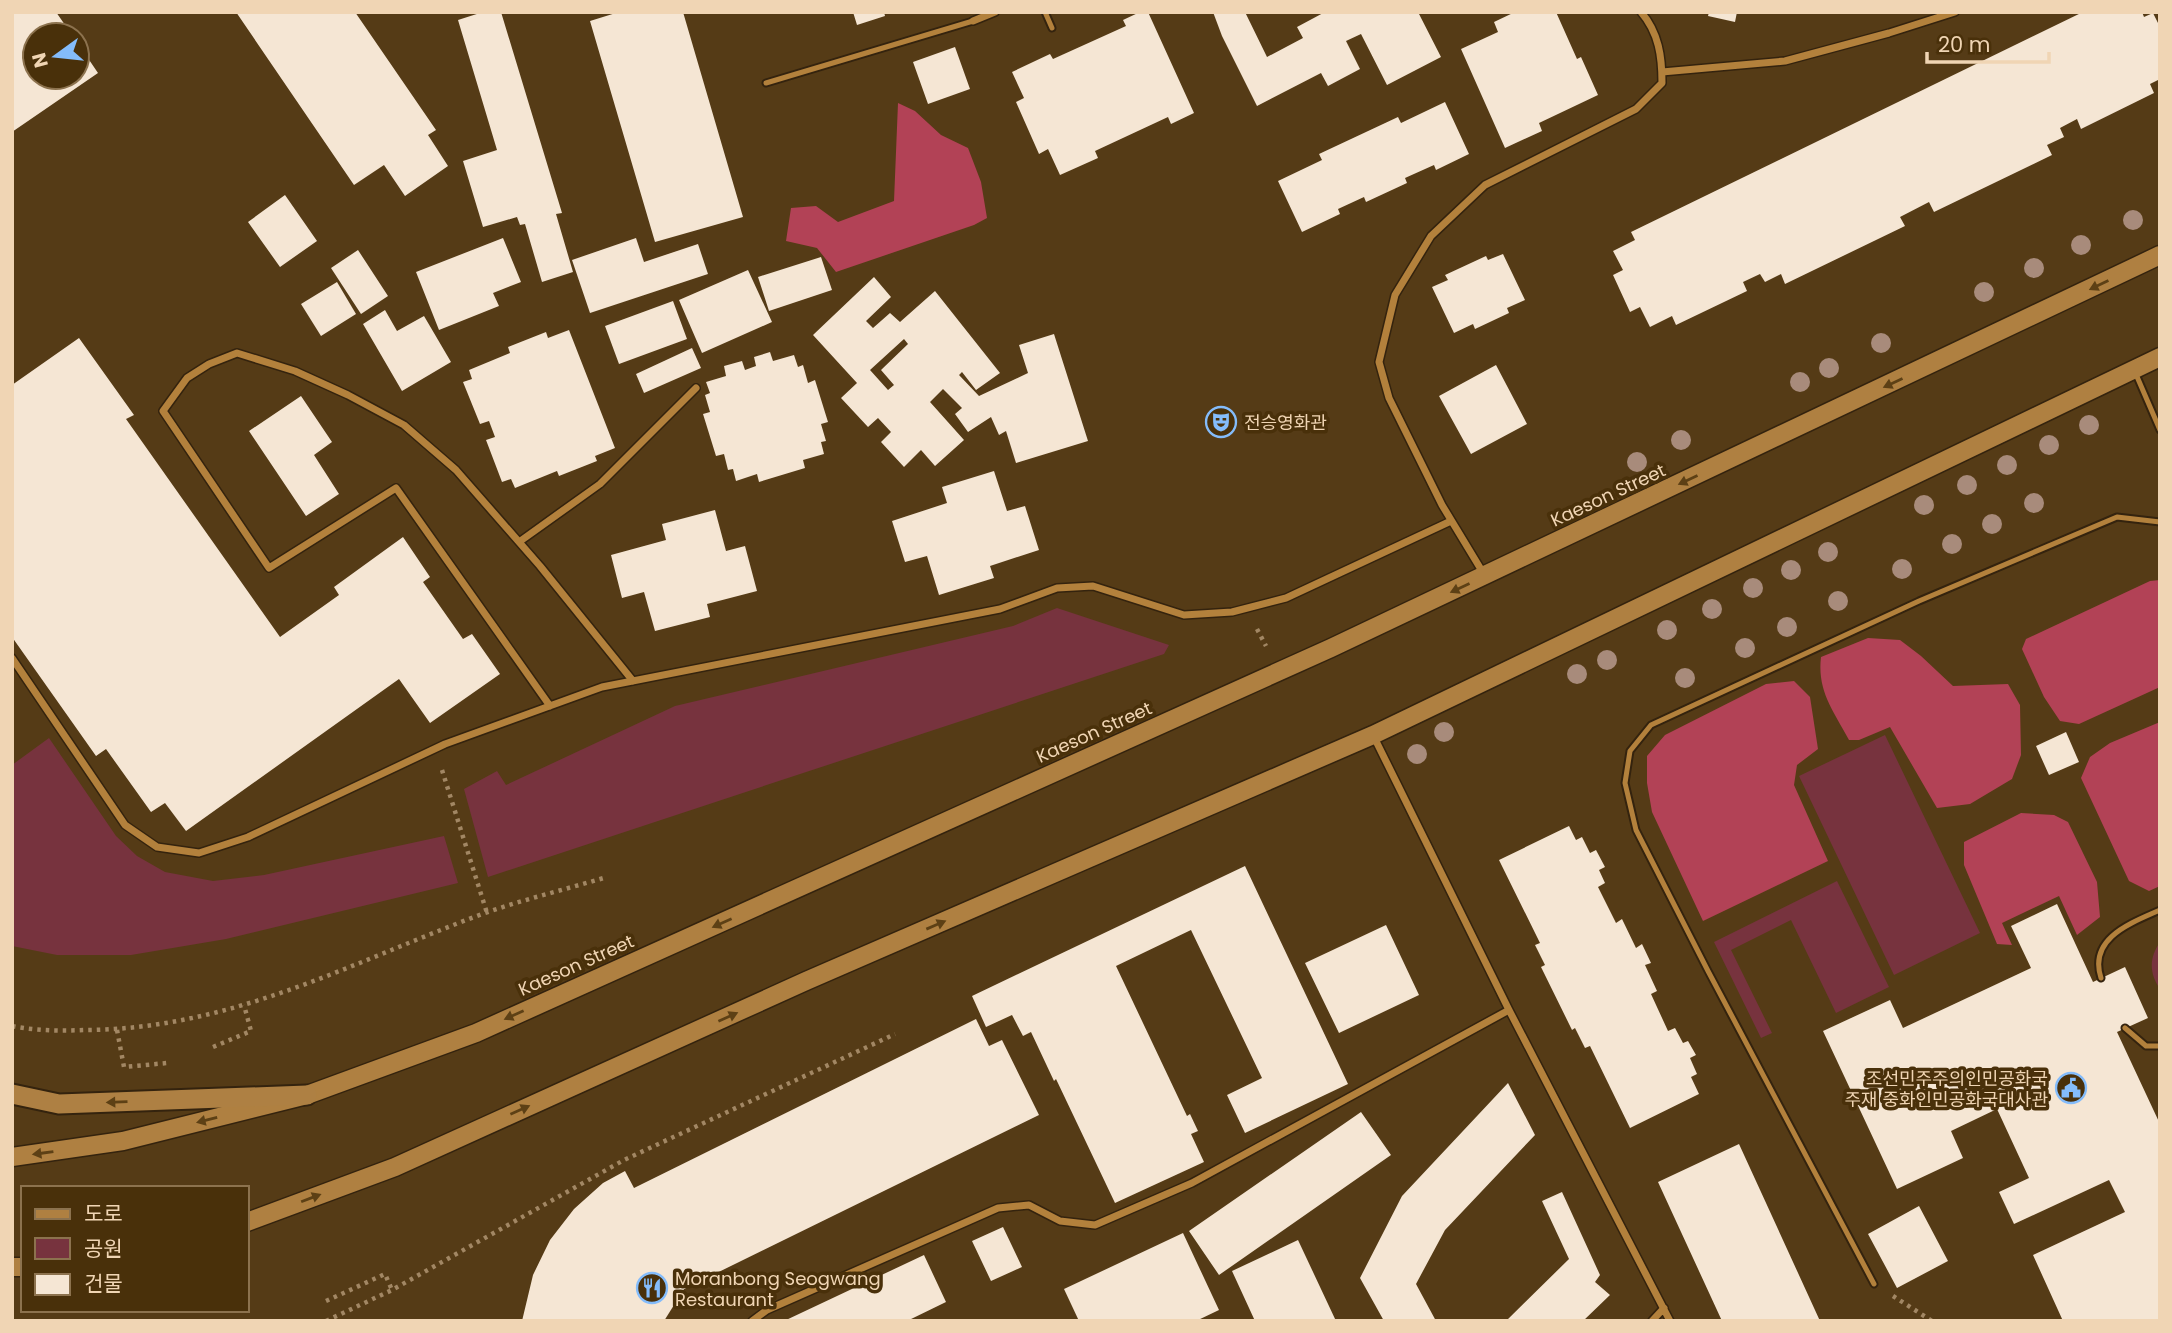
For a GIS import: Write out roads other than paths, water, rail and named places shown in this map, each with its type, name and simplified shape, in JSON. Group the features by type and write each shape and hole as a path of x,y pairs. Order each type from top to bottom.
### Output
{"highway":[{"path":"12,1094 59,1104 307,1095"}],"main road":[{"name":"Kaeson Street","path":"12,1157 122,1141 307,1095 475,1033 1485,577 2160,255"},
{"path":"248,1222 395,1167 806,981 1373,735 2160,357"}],"street":[{"path":"973,21 995,12"},
{"path":"1485,577 1451,521 1389,398 1379,362 1395,295 1431,236 1485,185 1636,109 1662,83 1662,56 1651,23 1641,12"},
{"path":"1662,72 1785,61 1955,12"},
{"path":"550,706 396,488 269,568 163,411 187,378 209,364 237,353 295,371 404,425 456,470 633,681"},
{"path":"519,542 600,484 696,388"},
{"path":"12,657 125,825 157,847 198,853 248,837 445,744 602,687 1000,609 1057,588 1093,586 1184,615 1232,612 1286,598 1451,521"},
{"path":"1373,735 1509,1010 1670,1321"},
{"path":"752,1321 767,1310 998,1208 1029,1205 1060,1222 1095,1225 1192,1183 1509,1010"},
{"path":"1652,1321 1664,1308"}],"lane":[{"path":"1045,12 1052,28"},
{"path":"766,83 973,21"},
{"path":"2134,370 2160,430"},
{"path":"1874,1284 1636,830 1625,783 1630,751 1651,725 1919,601 2117,517 2160,522"},
{"path":"2101,978 2098,961 2100,950 2109,937 2129,924 2160,910"},
{"path":"2125,1028 2146,1046 2160,1046"}],"place":[{"name":"전승영화관","path":"1221,422"},
{"name":"조선민주주의인민공화국 주재 중화인민공화국대사관","path":"2071,1088"},
{"name":"Moranbong Seogwang Restaurant","path":"652,1288"}]}
